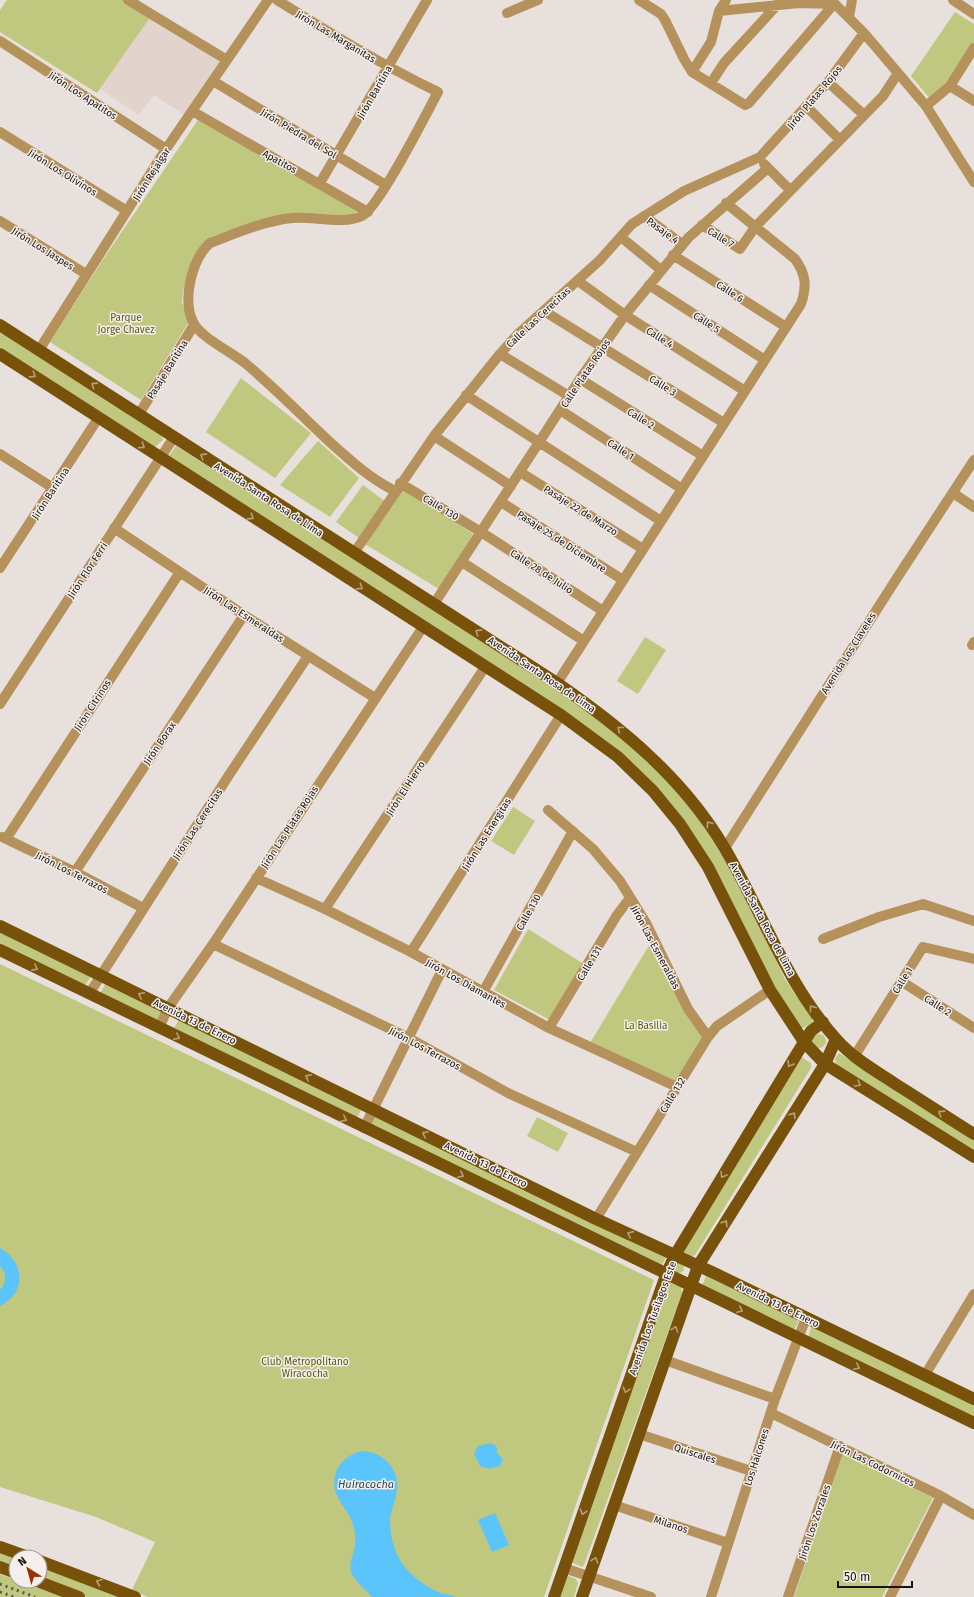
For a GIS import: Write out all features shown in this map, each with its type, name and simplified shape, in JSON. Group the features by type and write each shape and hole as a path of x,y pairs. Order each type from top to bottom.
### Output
{"main road":[{"name":"Avenida Santa Rosa de Lima","path":"0,324 557,683 611,721 661,766 700,812 724,848 781,957 805,997 836,1039 854,1057 974,1134"},
{"path":"0,354 99,417 160,459 560,715 618,757 653,791 680,824 714,878 770,990 804,1042 825,1064 974,1157"},
{"name":"Avenida 13 de Enero","path":"0,926 375,1109 596,1219 675,1255 974,1399"},
{"path":"0,950 690,1287 974,1423"},
{"name":"Avenida Los Tusilagos Este","path":"554,1597 666,1275 675,1255 804,1042 811,1032 823,1022"},
{"path":"582,1597 698,1266 825,1064 836,1039"},
{"path":"48,1564 135,1597"},
{"path":"48,1585 79,1597"}],"street":[{"path":"128,0 227,60"},
{"name":"Jirón Rejalgar","path":"39,350 166,149 268,0"},
{"name":"Jirón Las Marganitas","path":"277,0 388,67 438,92 386,185"},
{"name":"Jirón Baritina","path":"320,184 427,0"},
{"path":"515,0 507,13 538,0"},
{"path":"639,0 661,14 692,72 747,105 832,2"},
{"path":"692,72 711,42 720,11 726,0"},
{"path":"849,17 852,0"},
{"path":"953,0 974,14"},
{"path":"720,11 778,4 832,2 864,33 926,106 974,182"},
{"path":"711,83 724,63 778,4"},
{"name":"Jirón Platas Rojos","path":"760,157 807,107 828,82 864,33"},
{"name":"Jirón Los Apatitos","path":"0,41 166,149"},
{"path":"926,106 950,86 974,48"},
{"path":"755,227 883,96 898,73"},
{"name":"Jirón Piedra del Sol","path":"213,81 386,185"},
{"path":"828,82 864,115"},
{"path":"950,86 974,101"},
{"path":"807,107 840,140"},
{"name":"Apatitos","path":"192,111 368,212"},
{"name":"Jirón Los Olivinos","path":"0,132 127,211"},
{"path":"760,157 768,168 790,190"},
{"name":"Calle Las Cerecitas","path":"354,553 434,436 500,354 611,249 632,224 684,191 760,157"},
{"name":"Calle Platas Rojos","path":"434,604 580,379 625,315 682,244 726,203 768,168"},
{"path":"194,325 190,310 191,279 204,248 210,242 268,222 292,218 353,218 368,212 386,185"},
{"path":"557,683 801,304 805,292 806,280 802,269 795,259 726,203"},
{"name":"Pasaje 4","path":"644,216 682,244"},
{"name":"Jirón Los Jaspes","path":"0,222 86,274"},
{"name":"Calle 7","path":"702,225 740,249 755,227"},
{"path":"621,237 661,270"},
{"name":"Calle 6","path":"673,255 786,327"},
{"name":"Calle 4","path":"578,281 625,315 745,391"},
{"name":"Calle 5","path":"649,285 765,360"},
{"name":"Calle 3","path":"544,311 724,423"},
{"name":"Pasaje Baritina","path":"139,414 194,325"},
{"name":"Calle 130","path":"194,325 245,363 363,472 398,487 481,532"},
{"path":"500,354 569,396"},
{"name":"Calle 2","path":"580,379 703,456"},
{"path":"466,395 540,441 661,521"},
{"name":"Calle 1","path":"560,410 682,489"},
{"name":"Jirón Baritina","path":"0,568 99,417"},
{"path":"434,436 511,486"},
{"name":"Jirón Flor Ferri","path":"0,704 174,437"},
{"path":"0,454 53,488"},
{"name":"Avenida Los Claveles","path":"724,848 894,581 974,460"},
{"name":"Pasaje 22 de Marzo","path":"520,472 643,549"},
{"path":"953,493 974,507"},
{"name":"Pasaje 25 de Diciembre","path":"501,502 623,580"},
{"name":"Jirón Las Esmeraldas","path":"114,528 244,615 375,698"},
{"name":"Calle 28 de Julio","path":"481,532 603,611"},
{"path":"462,562 584,641"},
{"name":"Jirón Citrinos","path":"3,838 180,572"},
{"name":"Jirón Borax","path":"75,872 244,615"},
{"name":"Jirón Las Platas Rojas","path":"159,1028 168,1008 213,944 423,627"},
{"name":"Jirón Las Cerecitas","path":"89,994 229,775 308,656"},
{"name":"Jirón El Hierro","path":"325,909 485,667"},
{"name":"Jirón Las Energitas","path":"411,952 560,715"},
{"name":"Jirón Las Esmeraldas","path":"548,810 573,831 605,862 646,923 688,1009 708,1037"},
{"name":"Calle 130","path":"483,992 573,831"},
{"name":"Jirón Los Terrazos","path":"3,838 75,872 143,908"},
{"name":"Jirón Los Diamantes","path":"256,878 325,909 411,952 549,1028 677,1087"},
{"name":"Calle 131","path":"549,1028 617,915 630,898"},
{"path":"823,939 879,917 923,904 974,921"},
{"name":"Jirón Los Terrazos","path":"213,944 409,1038 508,1093 638,1152"},
{"name":"Calle 1","path":"854,1057 923,947 974,959"},
{"path":"364,1128 375,1109 442,970"},
{"name":"Calle 2","path":"901,981 974,1028"},
{"name":"Calle 132","path":"596,1219 708,1037 717,1026 770,990"},
{"path":"925,1375 974,1294"},
{"name":"Los Halcones","path":"711,1597 775,1399 797,1338 806,1318"},
{"path":"665,1360 775,1399"},
{"name":"Jirón Las Codornices","path":"771,1412 941,1496 974,1515"},
{"name":"Quiscales","path":"639,1434 751,1471"},
{"name":"Jirón Los Zorzales","path":"788,1597 840,1446"},
{"path":"890,1597 941,1496"},
{"name":"Milanos","path":"614,1505 728,1543"},
{"path":"564,1568 651,1597"}],"shaded area":[{"path":"150,17 221,61 186,116 154,95 139,115 100,89"}],"green space":[{"path":"7,0 123,0 151,16 97,93 0,32 0,10"},
{"path":"955,12 974,24 974,44 948,85 931,100 911,76"},
{"name":"Parque Jorge Chavez","path":"200,117 358,211 349,217 292,216 209,239 192,263 183,291 182,303 190,320 141,400 50,342 102,261"},
{"path":"0,331 162,436 163,440 155,447 0,347"},
{"path":"241,378 311,433 275,478 206,432"},
{"path":"318,441 359,478 330,517 280,485"},
{"path":"176,446 433,609 586,709 650,762 694,812 729,866 785,979 812,1018 812,1023 801,1029 790,1015 690,830 562,709 169,456"},
{"path":"363,485 386,502 359,538 336,522"},
{"path":"403,487 473,534 439,589 365,544"},
{"path":"645,637 666,650 638,694 617,681"},
{"path":"513,807 535,821 514,855 491,841"},
{"path":"528,929 584,964 550,1020 494,990"},
{"path":"0,930 92,975 86,984 82,986 0,946"},
{"name":"La Basilia","path":"651,942 684,1012 704,1038 677,1082 590,1043"},
{"name":"Club Metropolitano Wiracocha","path":"0,964 654,1280 544,1597 148,1597 132,1590 155,1542 96,1517 0,1487"},
{"path":"106,983 162,1010 156,1023 99,995"},
{"path":"180,1018 361,1110 358,1116 353,1118 174,1028"},
{"path":"816,1034 822,1034 826,1038 826,1044 822,1048 816,1048 812,1044 812,1038"},
{"path":"839,1053 974,1137 974,1152 836,1064 835,1059"},
{"path":"801,1057 811,1063 811,1068 695,1255 690,1257 683,1253 682,1247"},
{"path":"377,1113 666,1257 661,1267 369,1125"},
{"path":"537,1117 568,1133 558,1152 527,1136"},
{"path":"677,1263 681,1263 683,1264 683,1272 677,1273 674,1270 674,1266"},
{"path":"706,1276 796,1319 798,1323 793,1331 702,1286"},
{"path":"671,1282 681,1287 682,1293 582,1567 571,1562 669,1283"},
{"path":"814,1327 974,1404 974,1417 808,1338 811,1328"},
{"path":"842,1454 933,1498 882,1597 794,1597"},
{"path":"0,1551 8,1554 8,1566 0,1563"},
{"path":"48,1568 124,1597 87,1597 48,1582"},
{"path":"0,1574 8,1577 8,1589 41,1589 64,1597 0,1597"},
{"path":"569,1576 576,1579 578,1583 574,1597 558,1597 567,1577"}],"water":[{"path":"0,1248 14,1261 20,1277 15,1293 9,1300 0,1306 0,1290 5,1281 5,1275 0,1266"},
{"path":"491,1443 497,1447 497,1453 503,1459 500,1466 489,1469 480,1466 474,1454 478,1446"},
{"name":"Huiracocha","path":"362,1451 377,1454 383,1458 388,1462 395,1474 397,1489 391,1514 390,1528 398,1556 404,1566 411,1574 433,1590 456,1597 372,1597 353,1576 350,1565 355,1544 354,1530 352,1521 337,1495 334,1480 343,1461 355,1453"},
{"path":"495,1513 509,1545 492,1552 478,1520"}],"railway":[{"path":"0,1584 35,1597"},
{"path":"0,1592 14,1597"}]}
